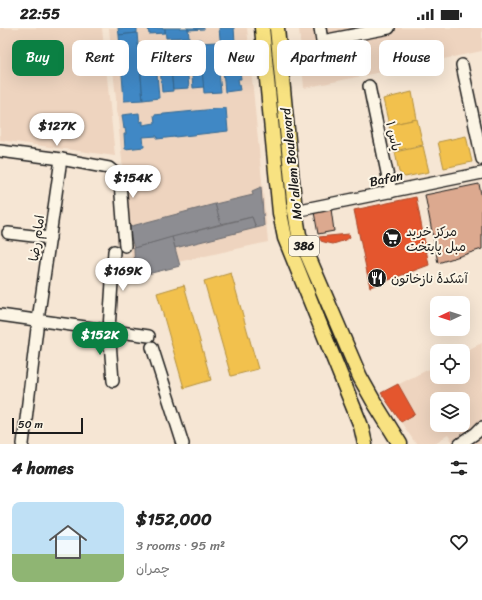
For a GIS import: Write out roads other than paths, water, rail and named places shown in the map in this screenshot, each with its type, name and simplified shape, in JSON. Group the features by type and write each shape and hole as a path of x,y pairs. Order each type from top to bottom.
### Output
{"main road":[{"name":"Mo'allem Boulevard","path":"262,28 280,213 285,238 361,426 366,443"},
{"name":"Mo'allem Boulevard","path":"277,28 295,211 300,235 360,376 400,444"},
{"path":"374,402 391,444"}],"street":[{"path":"320,28 322,41 389,28"},
{"path":"462,65 482,159"},
{"name":"یاس ۱","path":"369,86 391,192"},
{"path":"0,151 61,159 109,168 115,173 120,182 125,246"},
{"name":"امام رضا","path":"23,444 38,320 61,159"},
{"name":"Bafan","path":"295,211 482,173"},
{"path":"8,233 50,238"},
{"path":"113,381 109,329 114,251"},
{"path":"0,315 109,329 149,336"},
{"path":"152,347 183,444"},
{"path":"460,444 482,427"}],"place":[{"name":"مرکز خرید مبل پایتخت","path":"392,238"},
{"name":"آشکدهٔ نازخاتون","path":"377,278"}]}
